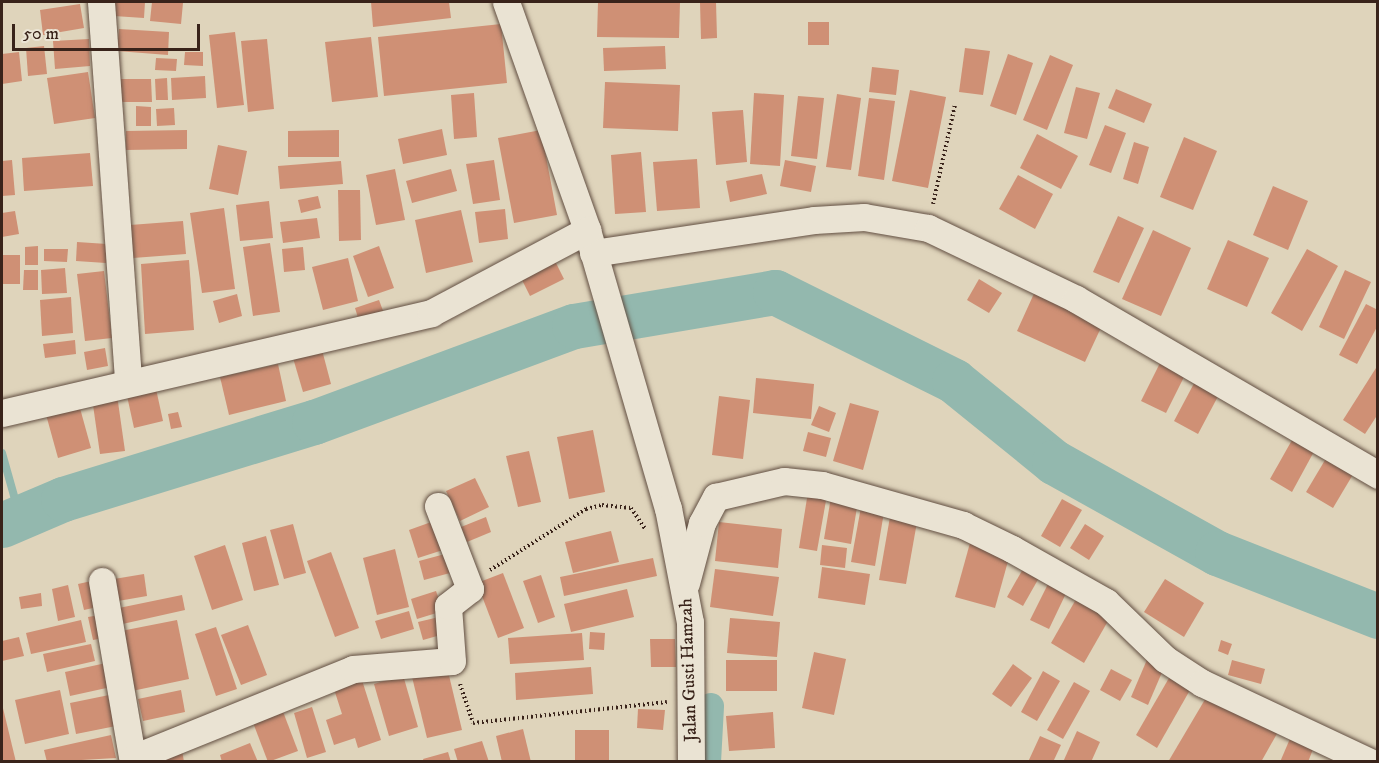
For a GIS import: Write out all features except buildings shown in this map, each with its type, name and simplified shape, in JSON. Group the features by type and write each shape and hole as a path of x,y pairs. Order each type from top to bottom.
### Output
{"street":[{"path":"101,2 128,381"},
{"name":"Jalan Gusti Hamzah","path":"506,2 592,250 668,508 686,583 693,698 691,762"},
{"path":"5,412 128,381 343,337 431,313 592,250 814,220 864,217 928,228 1076,299 1377,475"},
{"path":"686,583 708,506 726,491 784,481 822,485 963,525 1106,602 1165,659 1202,683 1370,762"},
{"path":"102,581 133,760 352,669 452,661 448,606 470,589 438,506"}],"path":[{"path":"928,228 955,105"},
{"path":"470,589 477,579 586,509 631,508 647,532"},
{"path":"452,661 473,723 693,698"}],"waterway":[{"path":"2,525 63,499 314,422 574,326 775,292 954,381 1054,462 1217,553 1378,616"},
{"path":"2,453 20,517"},
{"path":"708,762 711,706"}]}
